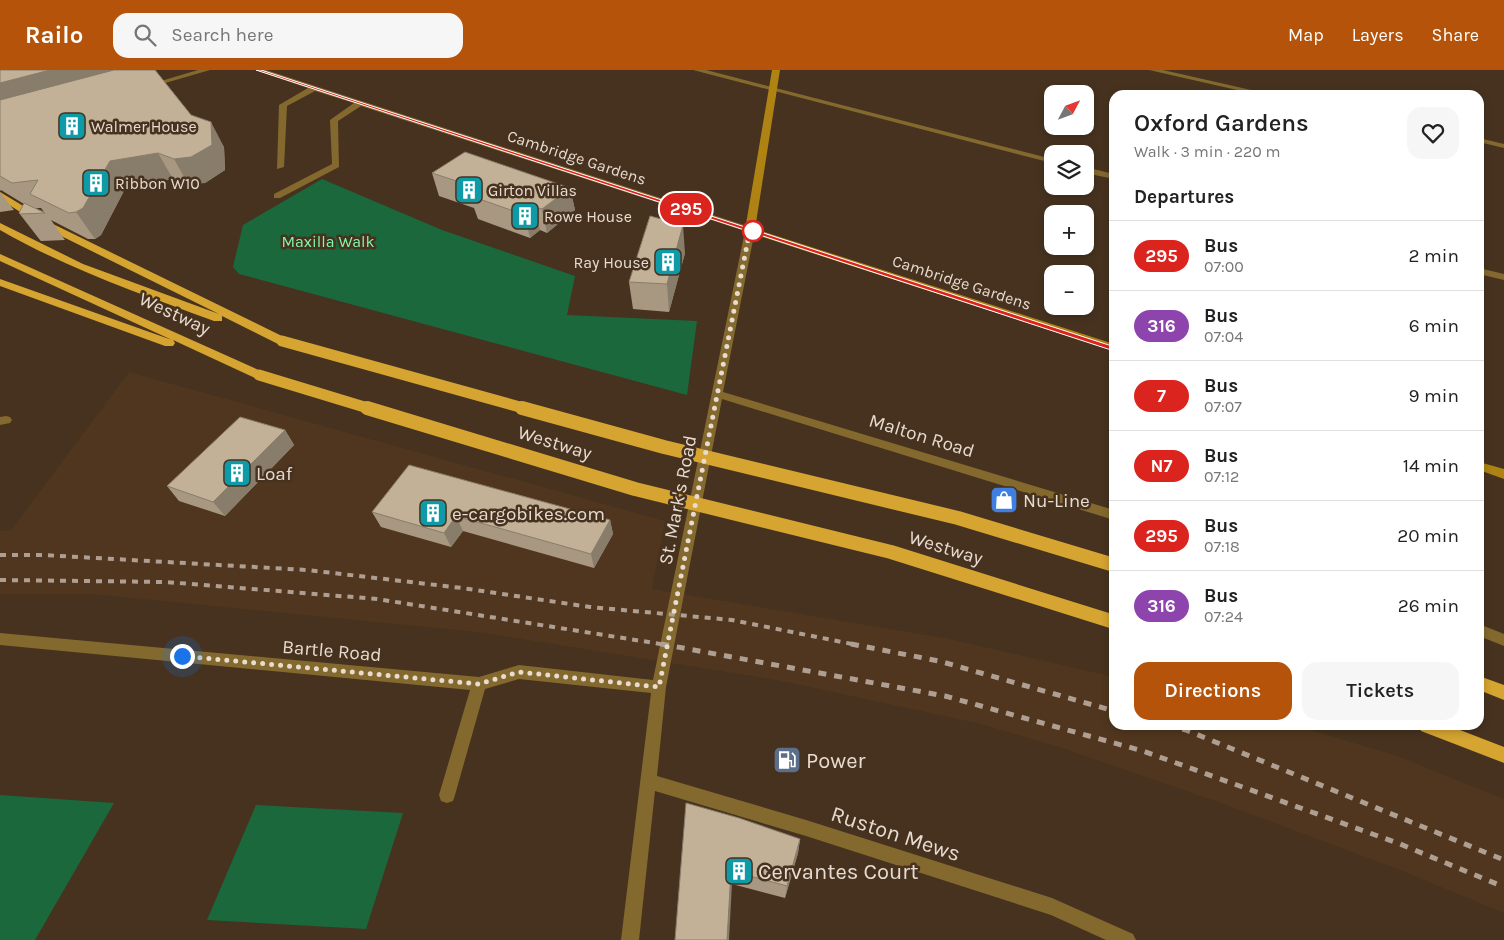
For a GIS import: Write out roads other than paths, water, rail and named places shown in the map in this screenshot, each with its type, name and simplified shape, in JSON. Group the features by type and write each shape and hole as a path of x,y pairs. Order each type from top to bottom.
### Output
{"highway":[{"path":"0,195 49,226 282,341"},
{"name":"Westway","path":"0,226 26,242 122,283 282,341 664,447 958,518 1109,563"},
{"name":"Westway","path":"0,257 259,375 635,489 891,552 1109,620"},
{"path":"0,282 259,375"},
{"path":"1484,685 1504,693"},
{"path":"1440,730 1504,755"}],"main road":[{"name":"St. Mark's Road","path":"750,230 776,70"},
{"name":"Cambridge Gardens","path":"750,230 1109,346"},
{"path":"1484,468 1504,474"}],"street":[{"path":"135,89 206,70"},
{"name":"Cambridge Gardens","path":"259,70 750,230"},
{"path":"697,70 1044,159"},
{"path":"1153,70 1246,90"},
{"path":"280,167 284,105 314,88"},
{"path":"277,196 336,165 334,120 360,103"},
{"path":"1484,141 1504,146"},
{"path":"1094,172 1109,176"},
{"name":"St. Mark's Road","path":"630,940 659,687 750,230"},
{"path":"1484,272 1504,277"},
{"name":"Malton Road","path":"718,394 1109,513"},
{"path":"1484,632 1504,640"},
{"name":"Bartle Road","path":"0,639 479,684 519,672 659,687"},
{"path":"447,795 479,684"},
{"name":"Ruston Mews","path":"648,780 806,828 1052,907 1127,940"}],"railway":[{"path":"0,555 43,555 307,570 462,588 590,607 732,620 857,645"},
{"path":"0,580 166,582 377,599 663,644"},
{"path":"663,644 667,645"},
{"path":"663,644 945,696 1143,751 1400,844 1504,887"},
{"path":"851,644 939,661 1109,710"},
{"path":"1186,730 1504,860"}],"place":[{"name":"Walmer House","path":"72,126"},
{"name":"Ribbon W10","path":"96,183"},
{"name":"Girton Villas","path":"469,190"},
{"name":"Rowe House","path":"525,216"},
{"name":"Ray House","path":"668,262"},
{"name":"Loaf","path":"237,473"},
{"name":"Nu-Line","path":"1004,500"},
{"name":"e-cargobikes.com","path":"433,513"},
{"name":"Power","path":"787,760"},
{"name":"Cervantes Court","path":"739,871"}],"park label":[{"name":"Maxilla Walk","path":"328,241"}]}
